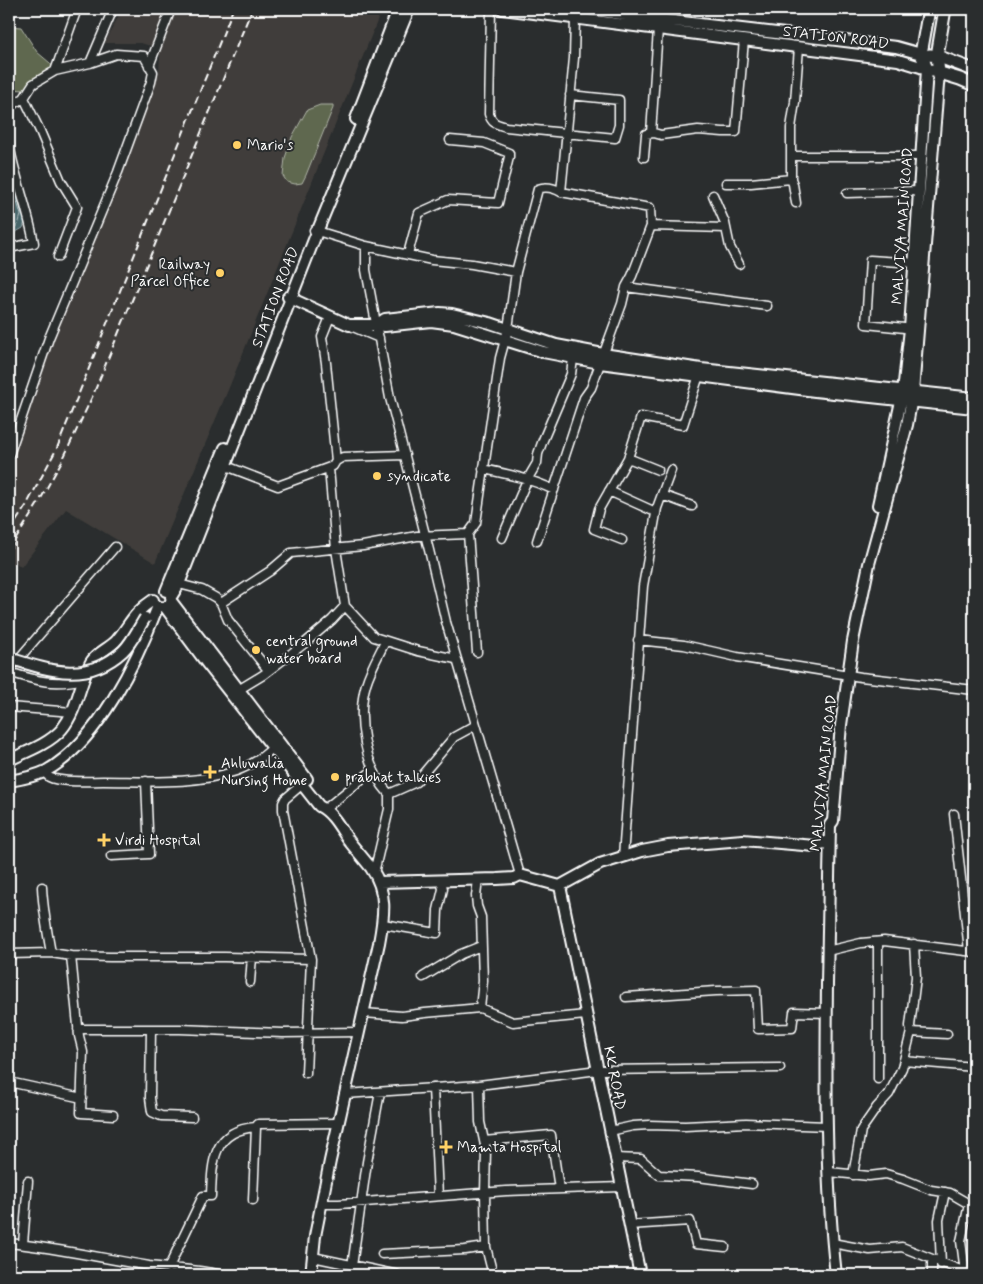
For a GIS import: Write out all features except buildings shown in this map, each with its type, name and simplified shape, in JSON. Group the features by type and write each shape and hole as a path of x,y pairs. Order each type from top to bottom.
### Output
{"main road":[{"path":"929,9 921,54 937,56 974,70"},
{"path":"939,72 937,56 945,9"},
{"name":"MALVIYA MAIN ROAD","path":"921,54 927,69"},
{"path":"927,69 974,85"}],"street":[{"path":"55,70 77,9"},
{"path":"90,63 113,9"},
{"path":"145,9 180,9"},
{"path":"149,66 171,9"},
{"path":"9,781 44,772 60,762 93,730 134,661 165,597 222,464 290,297 398,9"},
{"path":"315,231 409,9"},
{"path":"491,9 489,114 491,120 506,127 615,138 619,125 619,100 570,95"},
{"name":"STATION ROAD","path":"502,9 898,60 927,69"},
{"name":"STATION ROAD","path":"589,9 641,13 896,47 921,54"},
{"path":"561,192 568,133 575,18"},
{"path":"651,134 658,29"},
{"path":"644,157 646,134 661,136 698,130 736,132 744,40"},
{"path":"796,204 793,184 790,179 790,128 795,102 799,47"},
{"path":"9,107 24,98 33,84 55,70 90,63 116,54 144,56 153,72 118,172 49,338 9,454"},
{"name":"MALVIYA MAIN ROAD","path":"836,1275 832,1243 827,1126 827,951 830,825 827,821 845,674 867,563 907,396 914,329 915,263 921,237 919,191 925,177 921,156 927,69"},
{"path":"915,263 870,260 866,324 914,329 925,177 939,72"},
{"path":"24,98 61,180 77,207 58,257"},
{"path":"408,254 419,213 448,200 498,204 509,158 508,153 484,143 450,140"},
{"path":"9,144 12,162 30,220 34,243 9,248"},
{"path":"791,156 921,156"},
{"path":"726,183 751,183 790,179"},
{"path":"477,652 468,534 476,523 483,469 504,340 508,329 516,272 538,189 544,187 554,188 561,192 650,208 651,226 626,287 622,304 591,388 584,398 536,541"},
{"path":"847,193 919,191"},
{"path":"713,195 726,228 730,247 739,264"},
{"path":"651,226 726,228"},
{"path":"315,231 366,246 432,260 472,264 516,272"},
{"path":"366,246 366,270 390,398 456,659 520,875"},
{"path":"626,287 767,306"},
{"path":"290,297 379,338"},
{"path":"376,325 386,319 440,313 452,314 490,323 601,358 700,373 907,396 974,408"},
{"path":"330,317 322,336 336,461"},
{"path":"349,325 385,326 430,321 454,324 543,352 573,359 601,358"},
{"path":"502,538 536,463 543,440 571,374 573,359"},
{"path":"622,540 594,529 599,509 628,458 641,417 684,425 700,373"},
{"path":"907,396 974,398"},
{"path":"222,464 278,486 329,468 343,457 404,455"},
{"path":"628,458 658,470"},
{"path":"329,468 336,549 345,606 374,637 384,642 418,652 456,659"},
{"path":"483,469 527,480 554,490"},
{"path":"623,857 643,586 650,538 657,508 671,470"},
{"path":"609,491 651,510"},
{"path":"662,495 692,506"},
{"path":"222,604 270,572 291,553 363,546 426,536 468,534"},
{"path":"84,679 71,682 45,683 9,671 114,547"},
{"path":"9,760 49,739 61,730 73,712 92,660 117,640 133,617 165,597 202,590 216,598 222,604 228,620 268,670"},
{"path":"9,658 60,672 74,673 94,669 113,659 124,650 145,618 165,597"},
{"path":"165,597 235,692 305,782 319,806 325,809 377,878"},
{"path":"235,692 263,675 304,643 332,620 345,606"},
{"path":"638,640 684,645 737,657 817,671 974,690"},
{"path":"311,1275 321,1204 383,924 384,904 377,878 379,844 389,809 389,794 372,770 361,723 366,684 384,642"},
{"path":"9,707 73,712"},
{"path":"389,794 416,782 434,758 454,737 476,725"},
{"path":"44,772 49,777 59,780 85,782 184,780 221,775 254,764 276,745"},
{"path":"325,809 372,770"},
{"path":"111,856 149,854 146,781"},
{"path":"305,782 285,799 282,810 311,959 306,1073"},
{"path":"827,951 861,943 878,942 972,951 954,814"},
{"path":"377,878 478,880 514,878 520,875 560,886 600,864 642,851 668,846 743,840 816,846 830,841"},
{"path":"383,924 437,933 438,910 443,889 441,880"},
{"path":"478,880 476,896 481,918 483,981 480,1008"},
{"name":"KK ROAD","path":"560,886 640,1275"},
{"path":"42,887 43,908 46,912 51,953"},
{"path":"878,942 878,1079"},
{"path":"853,1175 861,1130 889,1094 904,1061 912,1032 910,1026 916,977 914,944"},
{"path":"423,977 461,954 481,946"},
{"path":"9,954 51,953 71,956 311,959"},
{"path":"71,956 78,1029 84,1052 82,1113 113,1115"},
{"path":"250,982 252,957"},
{"path":"626,997 756,990 758,1029 792,1028 794,1012 827,1013"},
{"path":"364,1012 402,1016 426,1012 480,1008 513,1022 586,1016"},
{"path":"78,1029 244,1030 283,1033 359,1032"},
{"path":"151,1029 150,1098 152,1112 161,1116 192,1117"},
{"path":"912,1032 946,1034"},
{"path":"904,1061 974,1067"},
{"path":"345,1094 479,1085 598,1070 780,1068"},
{"path":"9,1082 82,1098"},
{"path":"479,1085 480,1122 486,1150 486,1247 493,1275"},
{"path":"432,1088 438,1196"},
{"path":"352,1266 380,1092"},
{"path":"168,1269 203,1196 211,1196 211,1170 216,1150 231,1134 243,1128 256,1127 258,1124 338,1123"},
{"path":"610,1131 649,1125 684,1126 746,1123 827,1126"},
{"path":"253,1200 256,1127"},
{"path":"484,1141 552,1135 559,1189"},
{"path":"615,1158 641,1159 659,1175 698,1177 752,1184"},
{"path":"829,1172 869,1176 886,1174 931,1190 950,1192 971,1204 961,1241 969,1274"},
{"path":"23,1244 28,1181"},
{"path":"321,1204 485,1193 621,1187"},
{"path":"942,1264 939,1220 945,1192"},
{"path":"629,1225 690,1221 696,1244 725,1247"},
{"path":"9,1243 168,1269 221,1275"},
{"path":"832,1243 870,1250 902,1247 969,1274"},
{"path":"382,1254 465,1250 486,1247"},
{"path":"313,1257 398,1275"},
{"path":"932,1260 932,1275"},
{"path":"148,1275 151,1266"}],"shaded area":[{"path":"122,9 382,9 228,390 155,563 66,509 21,567 15,562 9,570 9,496 15,485 9,482 9,468 20,422 159,73 160,56 157,48 141,43 105,43"}],"green space":[{"path":"9,26 21,27 37,52 50,63 55,71 31,82 24,90 9,89"},
{"path":"320,105 333,105 333,108 306,175 302,183 287,182 283,176 285,158 292,137 307,110"}],"water":[{"path":"9,160 27,215 23,228 9,236"}],"railway":[{"path":"9,532 26,506 57,448 233,9"},
{"path":"9,550 63,459 93,395 252,9"}],"place":[{"name":"Mario's","path":"237,145"},
{"name":"Railway Parcel Office","path":"220,273"},
{"name":"syndicate","path":"377,476"},
{"name":"central ground water board","path":"256,650"},
{"name":"Ahluwalia Nursing Home","path":"210,772"},
{"name":"prabhat talkies","path":"335,777"},
{"name":"Virdi Hospital","path":"104,840"},
{"name":"Mamta Hospital","path":"446,1147"}]}
